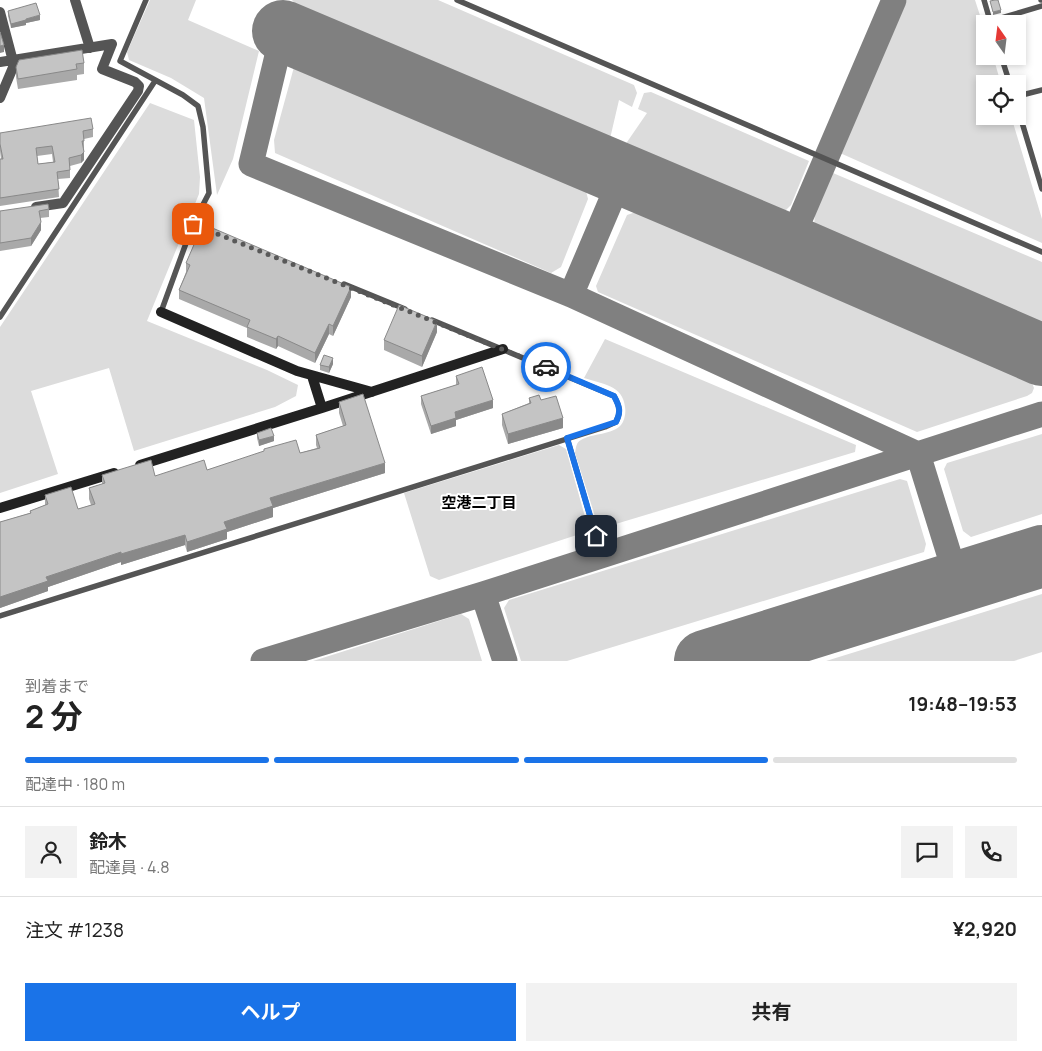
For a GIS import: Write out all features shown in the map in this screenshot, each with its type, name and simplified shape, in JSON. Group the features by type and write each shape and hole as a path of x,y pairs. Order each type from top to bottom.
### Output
{"street":[{"path":"75,0 90,48"},
{"path":"0,12 2,29 14,65 0,98"},
{"path":"0,62 112,44 102,68 136,82 139,86 138,91 63,203 27,209"},
{"path":"161,312 312,376 373,392"},
{"path":"0,508 373,392 503,349"},
{"path":"312,376 322,408"}],"lane":[{"path":"146,0 120,61 183,95 198,106 203,127 209,194 193,224 161,312"},
{"path":"457,0 1042,252"},
{"path":"984,0 989,15"},
{"path":"1013,15 1042,6"},
{"path":"0,317 155,81"},
{"path":"1026,94 1042,90"},
{"path":"1023,125 1042,189"},
{"path":"193,224 212,231"},
{"path":"339,282 412,312"},
{"path":"0,616 616,422 620,414 619,406 614,396 421,316"},
{"path":"567,438 596,536"}],"shaded area":[{"path":"150,0 196,0 188,20 259,51 233,159 217,195 204,98 171,78 129,60 127,52"},
{"path":"292,0 438,0 634,85 637,93 632,107 619,100 609,143 296,5"},
{"path":"907,0 975,0 980,15 976,15 976,65 996,65 998,75 976,75 976,125 1014,125 1042,219 1042,243 840,153"},
{"path":"294,67 586,191 588,199 561,267 551,273 275,153 274,140"},
{"path":"651,92 809,161 791,205 783,213 776,212 625,145 647,113 638,109 644,93"},
{"path":"150,103 194,120 200,177 199,194 147,321 267,370 298,385 296,396 275,407 134,451 109,368 31,391 58,474 0,493 0,327"},
{"path":"833,173 1042,262 1042,326 826,235 814,227 815,211"},
{"path":"636,212 1032,383 1034,388 1032,393 917,432 598,292 596,286 627,215"},
{"path":"605,339 856,445 855,452 599,529 575,453 576,445 579,441 613,431 621,425 624,418 625,407 623,400 616,390 610,386 584,378"},
{"path":"1042,434 1042,514 971,537 963,531 944,469 947,463"},
{"path":"559,445 566,449 589,531 439,580 430,576 404,493"},
{"path":"900,479 907,481 926,544 924,552 567,661 521,661 504,608 509,600"},
{"path":"1042,594 1042,652 1014,661 826,661"},
{"path":"461,614 469,619 482,661 313,661"}],"building":[{"path":"998,0 1001,10 993,12 990,1"},
{"path":"36,3 40,15 11,24 8,11"},
{"path":"0,32 4,45 0,46"},
{"path":"82,50 84,63 76,64 77,69 18,79 16,67 19,60"},
{"path":"91,118 93,129 83,131 84,152 81,155 69,158 70,170 57,172 59,189 0,198 0,159 3,159 0,133","holes":["52,146 55,162 38,164 36,148"]},
{"path":"48,204 49,209 39,211 41,222 31,238 0,243 0,211"},
{"path":"203,224 351,287 333,326 329,324 315,353 278,336 276,339 247,327 250,320 179,290 190,265 186,263"},
{"path":"399,305 437,321 422,356 384,340"},
{"path":"324,355 333,358 329,367 320,365"},
{"path":"482,367 493,400 455,412 456,418 431,426 421,396 459,384 456,376"},
{"path":"363,394 385,463 270,498 273,506 224,522 227,529 187,542 185,535 121,554 121,552 46,577 48,581 0,597 0,522 31,513 30,511 48,504 45,495 71,487 78,509 95,504 89,488 105,483 102,475 151,460 155,476 204,460 207,470 264,451 264,449 296,440 300,453 320,448 316,435 346,425 339,402"},
{"path":"539,395 541,400 556,396 563,418 508,434 502,414 531,403 529,398"},
{"path":"271,428 274,436 259,440 257,433"}],"taxiway":[{"path":"789,245 894,0"},
{"path":"283,31 251,164 571,295 918,454 958,583"},
{"path":"571,295 622,175"},
{"path":"263,661 483,594 1042,414"},
{"path":"483,594 505,661"}],"runway":[{"path":"283,31 789,245 1042,355"},
{"path":"705,661 1042,556"}],"way so far":[{"path":"193,224 546,367"}],"district":[{"name":"空港二丁目","path":"479,503"}],"route":[{"path":"546,367 614,396 619,406 620,414 616,422 567,438 596,536"}]}
